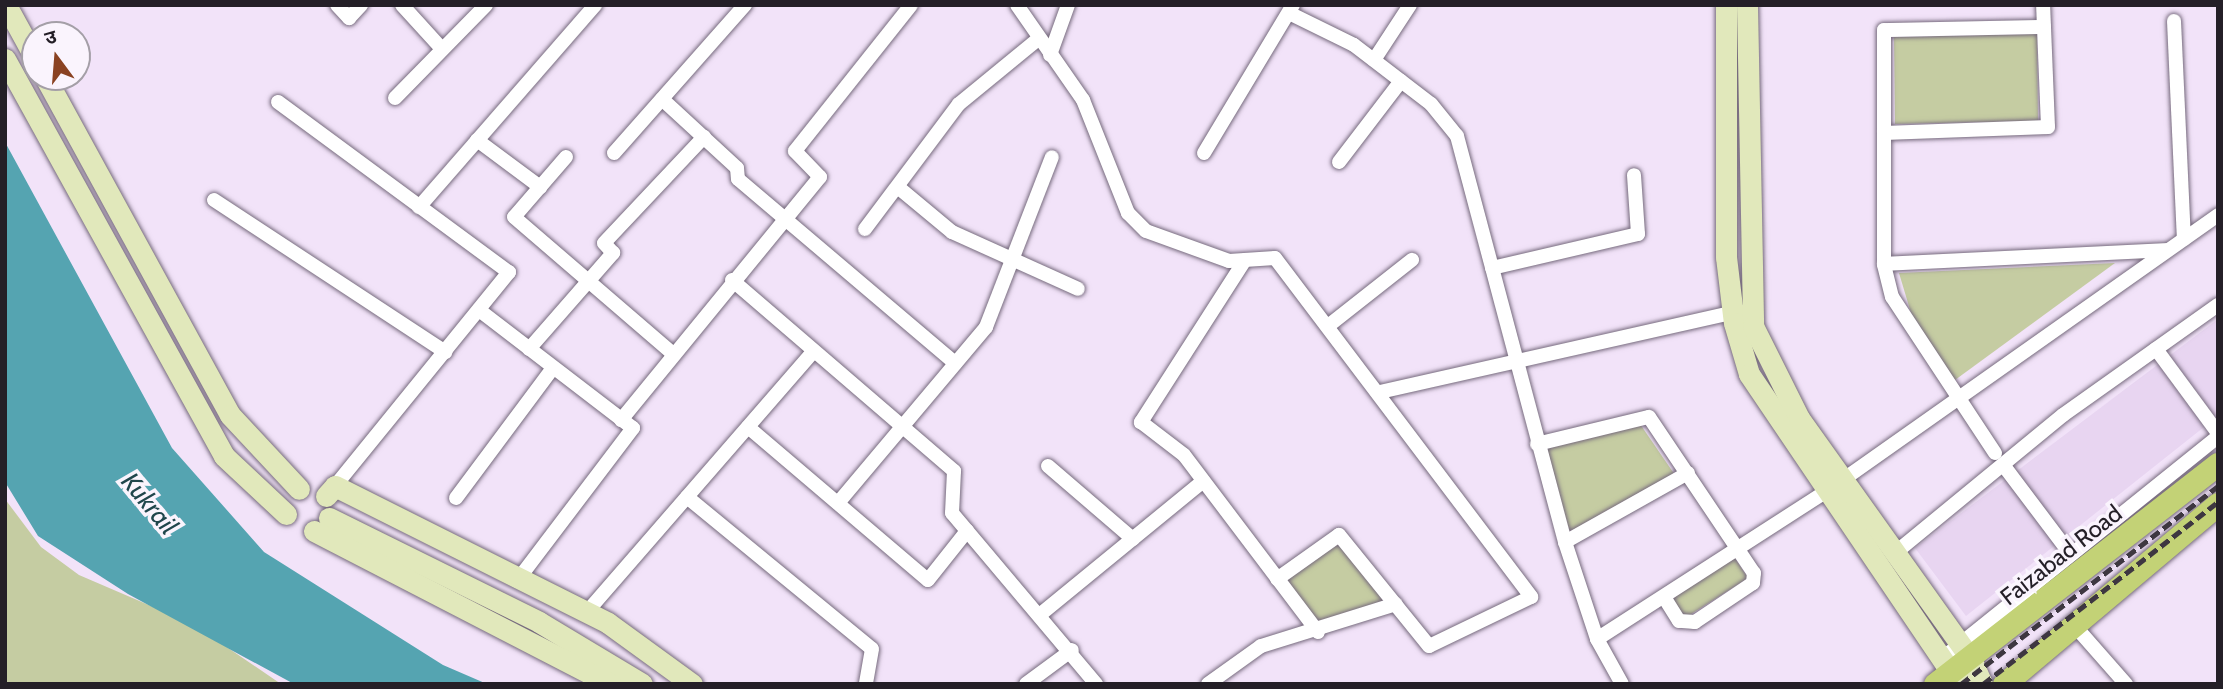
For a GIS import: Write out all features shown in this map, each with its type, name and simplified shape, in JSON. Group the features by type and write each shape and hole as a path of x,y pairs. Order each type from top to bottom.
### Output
{"main road":[{"name":"Faizabad Road","path":"1955,667 2218,464"},
{"path":"2004,684 2218,504"}],"street":[{"path":"6,5 21,32"},
{"path":"337,5 349,18 362,5"},
{"path":"402,5 442,50"},
{"path":"395,98 485,5"},
{"path":"419,206 595,5"},
{"path":"614,153 744,5"},
{"path":"621,420 732,280 820,177 795,151 911,5"},
{"path":"1017,5 1038,39 1083,100 1128,213 1146,231 1229,261 1275,258 1380,393 1531,597 1429,646 1339,536 1277,579"},
{"path":"1050,55 1068,5"},
{"path":"1374,60 1410,5"},
{"path":"1726,5 1726,257 1742,311"},
{"path":"1747,5 1742,311 1749,373 1834,485 1955,667 1982,684"},
{"path":"1884,133 2048,127 2043,5"},
{"path":"1204,153 1291,9 1374,60 1401,81 1457,136 1492,268 1513,363 1565,542 1597,639 1622,684"},
{"path":"2174,21 2184,239"},
{"path":"1995,453 1956,398 1892,297 1884,264 1884,30 2044,27"},
{"path":"864,229 899,188 959,104 1038,39"},
{"path":"5,60 224,456 286,514 299,530 321,525 383,545 539,622 642,684"},
{"path":"1339,162 1401,81"},
{"path":"54,91 230,415 299,489 330,491 586,613 692,684"},
{"path":"662,99 704,137 783,220 955,363"},
{"path":"278,102 509,272 330,491 321,525"},
{"path":"529,349 613,253 604,243 704,137"},
{"path":"477,140 540,187"},
{"path":"566,157 514,218 673,354"},
{"path":"838,503 986,327 1052,157"},
{"path":"1492,268 1638,234 1634,175"},
{"path":"899,188 951,232 1013,257 1078,289"},
{"path":"214,200 445,352"},
{"path":"1597,639 1834,485 2218,215"},
{"path":"1884,264 2168,250"},
{"path":"1245,260 1141,422 1184,455 1318,632"},
{"path":"1328,326 1412,260"},
{"path":"732,280 954,471 952,513 1042,613 1096,684"},
{"path":"1895,553 2156,349 2218,305"},
{"path":"479,310 634,428 517,581"},
{"path":"1380,393 1742,311"},
{"path":"1955,667 2071,555 2218,435 2156,349"},
{"path":"586,613 814,351"},
{"path":"456,498 553,368"},
{"path":"1537,444 1649,417 1740,548 1753,583 1695,622 1679,621 1664,597"},
{"path":"748,427 928,580 967,531"},
{"path":"1048,466 1133,539"},
{"path":"2004,466 2071,555"},
{"path":"1565,542 1688,473"},
{"path":"1042,613 1203,481"},
{"path":"1834,485 1895,553 1955,667"},
{"path":"286,514 299,489"},
{"path":"687,497 872,649 866,684"},
{"path":"321,525 369,562 611,684"},
{"path":"1208,684 1261,646 1318,632 1396,604"},
{"path":"2074,625 2126,684"},
{"path":"1026,684 1072,650"}],"shaded area":[{"path":"2218,319 2218,416 1966,616 1915,548"}],"green space":[{"path":"2037,34 2038,121 1895,124 1894,37"},
{"path":"2115,263 1955,380 1911,313 1899,273"},
{"path":"1640,424 1675,475 1569,534 1543,447"},
{"path":"5,499 41,547 79,575 193,624 281,684 5,684"},
{"path":"1337,540 1387,603 1321,627 1284,580"},
{"path":"1734,557 1748,578 1685,618 1671,597"}],"water":[{"name":"Kukrail","path":"5,142 172,448 264,552 443,665 487,684 294,684 128,594 38,536 5,482"}],"railway":[{"path":"1961,684 2218,486"},
{"path":"1983,684 2218,502"}]}
